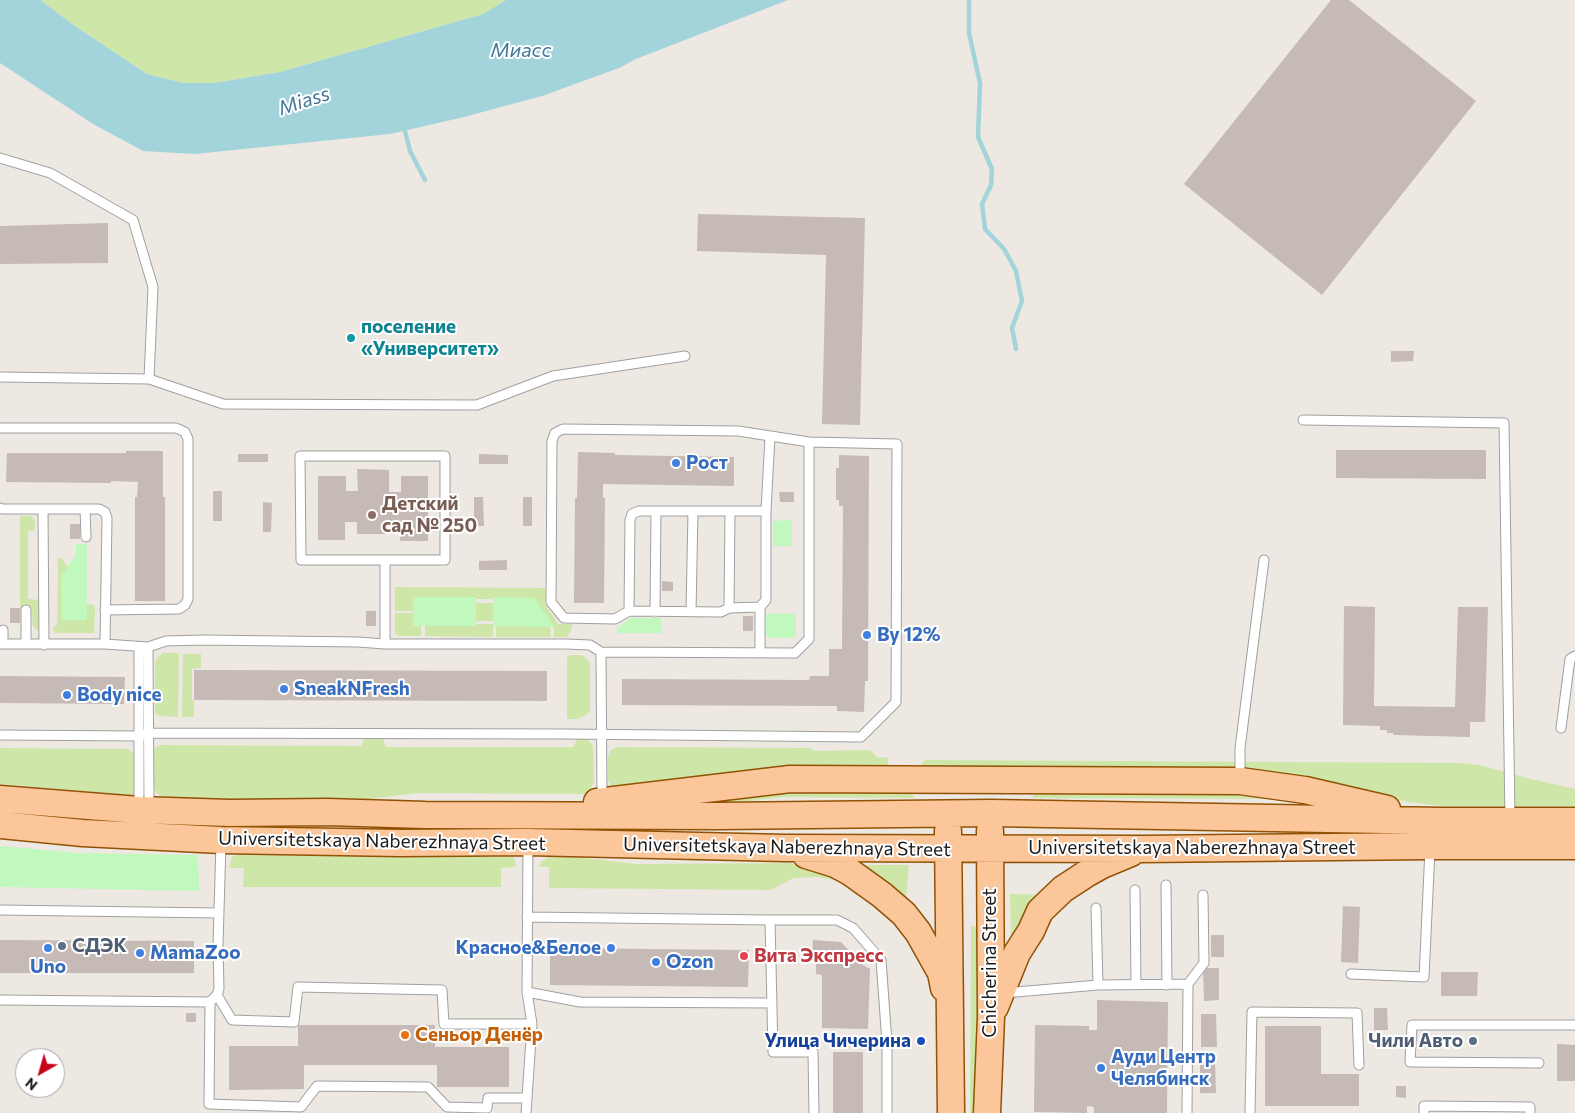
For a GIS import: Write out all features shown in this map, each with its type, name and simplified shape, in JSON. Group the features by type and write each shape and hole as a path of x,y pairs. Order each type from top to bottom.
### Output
{"main road":[{"path":"425,815 515,810 790,779 1240,781 1304,790 1441,821"},
{"name":"Universitetskaya Naberezhnaya Street","path":"0,799 144,810 230,813 327,812 425,815 720,816 991,813 1441,821 1575,821"},
{"name":"Chicherina Street","path":"948,813 951,1113"},
{"name":"Chicherina Street","path":"987,1113 990,1017 991,813"},
{"name":"Universitetskaya Naberezhnaya Street","path":"0,825 83,833 221,840 390,843 528,842 784,848 948,849 1575,846"},
{"path":"784,848 835,864 850,872 876,890 904,914 918,932 941,972 950,1021"},
{"path":"990,1017 1017,953 1031,931 1040,911 1063,889 1102,864 1142,849"}],"lane":[{"path":"0,158 50,173 133,220 153,287 149,379"},
{"path":"0,377 149,379 223,404 477,406 553,376 684,356"},
{"path":"1302,420 1504,423 1510,821"},
{"path":"0,428 176,428 185,432 188,439 188,599 185,605 179,609 105,610"},
{"path":"0,735 601,734 862,738 896,702 897,444 809,442 738,431 563,429 555,433 552,441 551,602 564,618 615,619 629,611 721,612 729,608 760,608"},
{"path":"760,653 760,608 766,600 766,511 770,436"},
{"path":"3,630 1,644 105,644 144,647 166,641 203,640 385,644 590,645 601,652 795,653 809,638 809,442"},
{"path":"300,456 445,456 445,560 386,560 301,560 300,456"},
{"path":"0,508 100,509 105,512 107,518 105,644"},
{"path":"43,509 44,645"},
{"path":"85,509 86,537"},
{"path":"629,611 630,520 632,514 638,511 766,511"},
{"path":"656,511 656,612"},
{"path":"691,612 693,511"},
{"path":"729,608 730,511"},
{"path":"385,644 386,560"},
{"path":"1240,781 1240,748 1264,560"},
{"path":"26,610 26,644"},
{"path":"144,647 144,810"},
{"path":"601,652 602,801"},
{"path":"1561,728 1570,659 1575,656"},
{"path":"221,840 219,989 213,999 209,1104 301,1107 317,1086 428,1087 448,1106 487,1108 488,1098 526,1098"},
{"path":"526,1113 532,1024 527,992 528,842"},
{"path":"1351,974 1424,978 1430,846"},
{"path":"1166,885 1167,985"},
{"path":"1135,890 1136,985"},
{"path":"1187,1113 1188,984 1204,963 1203,895"},
{"path":"1096,908 1098,985"},
{"path":"0,910 219,913"},
{"path":"527,917 837,920 853,928 881,960 887,1043 887,1113"},
{"path":"770,920 773,1052 814,1052 814,1113"},
{"path":"1000,994 1098,985 1188,984"},
{"path":"0,1000 213,999 232,1020 294,1022 298,987 442,990 444,1024 532,1024"},
{"path":"527,992 580,1002 772,1004"},
{"path":"1250,1113 1252,1012 1357,1013 1359,1065"},
{"path":"1539,1063 1410,1062 1412,1025 1575,1025"},
{"path":"1424,1113 1424,1106 1530,1107 1530,1113"}],"green space":[{"path":"40,0 506,0 483,14 280,72 214,83 183,83 147,74"},
{"path":"20,516 31,516 35,521 34,531 28,531 28,599 40,600 40,628 37,631 33,626 32,609 20,609"},
{"path":"792,520 792,546 773,546 773,521"},
{"path":"76,544 87,544 87,620 61,620 61,577 76,554"},
{"path":"58,558 61,558 68,567 61,577 87,620 87,605 93,604 95,609 94,633 55,633 53,630 53,627 57,625"},
{"path":"395,587 545,588 545,604 558,624 572,624 572,629 567,637 554,637 554,626 493,598 413,597 414,611 395,611"},
{"path":"413,597 476,597 476,626 413,626"},
{"path":"493,597 535,598 554,627 493,626"},
{"path":"476,603 493,603 493,621 476,621"},
{"path":"395,613 413,613 413,625 421,626 421,636 399,636 395,634"},
{"path":"766,614 796,614 796,638 769,638 766,634"},
{"path":"631,618 661,618 662,633 618,633 617,628"},
{"path":"476,624 493,624 493,637 425,636 425,626 476,626"},
{"path":"496,626 550,626 551,637 496,637"},
{"path":"163,653 179,653 178,717 161,716 155,712 155,662"},
{"path":"183,654 201,654 201,668 192,669 194,717 182,717"},
{"path":"570,655 582,655 590,663 590,711 578,719 568,719 567,717 567,658"},
{"path":"368,736 380,737 383,739 386,747 573,747 578,738 586,738 593,746 594,782 587,794 417,793 353,801 223,800 163,797 157,794 153,786 152,753 160,745 361,746 364,739"},
{"path":"616,747 809,748 815,751 870,750 878,758 888,757 887,772 613,788 608,780 608,757 610,751"},
{"path":"0,748 128,749 135,755 135,792 132,795 0,784"},
{"path":"925,760 1462,763 1480,765 1575,789 1575,806 1442,806 1408,802 1336,787 921,772 921,764"},
{"path":"787,786 912,787 913,798 785,797 723,804 643,804"},
{"path":"1033,787 1242,789 1304,799 1033,798"},
{"path":"0,846 78,853 198,855 199,891 0,887"},
{"path":"236,855 513,857 516,867 501,868 501,887 243,887 244,868 229,868 232,857"},
{"path":"548,857 574,857 637,864 789,863 802,865 839,878 880,906 881,912 842,881 817,877 794,878 771,890 549,888 549,867 539,867 541,862"},
{"path":"862,865 909,865 906,899"},
{"path":"1010,894 1045,895 1025,917 1011,938"},
{"path":"971,926 978,927 978,1113 970,1113"}],"water":[{"name":"Миасс","path":"0,0 40,0 147,74 183,83 214,83 280,72 483,14 506,0 788,0 636,59 619,68 542,96 464,117 390,134 195,154 143,151 93,124 0,63"}],"building":[{"path":"1331,0 1349,0 1476,101 1322,295 1184,184"},
{"path":"698,214 865,218 860,425 822,424 826,255 697,251"},
{"path":"108,223 108,263 0,264 0,226"},
{"path":"1391,351 1414,351 1413,361 1391,362"},
{"path":"1336,450 1486,450 1486,479 1336,478"},
{"path":"126,451 163,451 165,601 135,601 135,497 137,497 138,482 6,482 7,453 126,453"},
{"path":"578,452 615,453 615,455 734,457 734,486 603,484 603,498 605,498 604,603 574,603 575,498 577,498"},
{"path":"238,454 268,454 268,462 238,462"},
{"path":"479,454 508,455 508,464 479,464"},
{"path":"839,455 869,456 868,681 865,681 864,712 837,711 837,706 622,705 622,679 809,680 810,676 829,676 829,649 842,649 843,506 839,506 839,500 836,500 836,468 839,468"},
{"path":"357,469 389,470 389,492 401,492 401,476 428,476 428,541 400,541 400,522 388,522 388,534 357,534 357,522 345,522 345,540 318,540 318,476 346,476 346,491 358,491"},
{"path":"213,491 222,491 222,521 213,521"},
{"path":"779,492 794,492 794,502 780,502"},
{"path":"474,497 483,497 484,526 474,526"},
{"path":"523,497 532,497 532,526 523,526"},
{"path":"263,502 272,503 271,532 263,532"},
{"path":"70,524 80,524 80,539 70,539"},
{"path":"507,560 507,570 479,570 479,561"},
{"path":"662,581 673,582 673,591 662,591"},
{"path":"1344,606 1375,607 1374,706 1455,707 1458,607 1488,607 1485,722 1470,722 1470,737 1393,735 1393,733 1387,733 1387,730 1380,730 1380,726 1343,725"},
{"path":"10,608 20,608 20,623 10,623"},
{"path":"366,611 376,611 376,626 366,626"},
{"path":"743,616 753,616 753,631 743,631"},
{"path":"194,670 547,671 547,701 194,700"},
{"path":"0,676 125,677 124,704 0,703"},
{"path":"1343,906 1360,907 1358,963 1341,962"},
{"path":"1211,935 1224,935 1224,957 1211,957"},
{"path":"0,940 194,941 194,973 0,973"},
{"path":"813,940 841,942 863,965 870,969 868,1029 822,1028 822,975 816,974 816,960 812,960"},
{"path":"550,948 749,950 748,987 550,985"},
{"path":"1203,968 1219,968 1219,1000 1204,1001"},
{"path":"1441,972 1478,972 1477,996 1441,996"},
{"name":"Ауди Центр Челябинск","path":"1097,1000 1168,1002 1167,1113 1094,1113 1094,1107 1087,1106 1087,1113 1034,1112 1035,1025 1089,1026 1089,1030 1097,1030"},
{"path":"1374,1008 1387,1008 1388,1030 1374,1030"},
{"path":"186,1013 196,1013 196,1022 186,1022"},
{"path":"1201,1014 1216,1014 1217,1047 1201,1047"},
{"path":"298,1025 435,1025 435,1047 509,1047 509,1087 437,1087 437,1065 304,1065 304,1089 229,1090 229,1046 298,1046"},
{"path":"1265,1026 1321,1026 1321,1074 1359,1074 1359,1106 1265,1106"},
{"path":"1557,1044 1575,1045 1575,1081 1557,1081"},
{"path":"833,1052 863,1052 863,1113 833,1113"},
{"path":"1200,1060 1215,1060 1216,1093 1200,1093"},
{"path":"1396,1086 1406,1086 1406,1098 1396,1097"}],"waterway":[{"path":"969,0 969,33 980,83 978,137 992,169 991,185 982,204 985,229 1004,249 1016,271 1022,301 1012,328 1016,349"},
{"path":"405,131 410,151 425,180"}],"place":[{"name":"поселение «Университет»","path":"351,338"},
{"name":"Рост","path":"676,463"},
{"name":"Детский сад № 250","path":"372,515"},
{"name":"Ву 12%","path":"867,635"},
{"name":"SneakNFresh","path":"284,689"},
{"name":"Body nice","path":"67,695"},
{"name":"СДЭК","path":"62,946"},
{"name":"Uno","path":"48,948"},
{"name":"Красное&Белое","path":"611,948"},
{"name":"MamaZoo","path":"140,953"},
{"name":"Вита Экспресс","path":"744,956"},
{"name":"Ozon","path":"656,962"},
{"name":"Сеньор Денёр","path":"405,1035"},
{"name":"Улица Чичерина","path":"921,1041"},
{"name":"Чили Авто","path":"1473,1041"},
{"name":"Ауди Центр Челябинск","path":"1101,1068"}],"water label":[{"name":"Miass","path":"304,101"}]}
